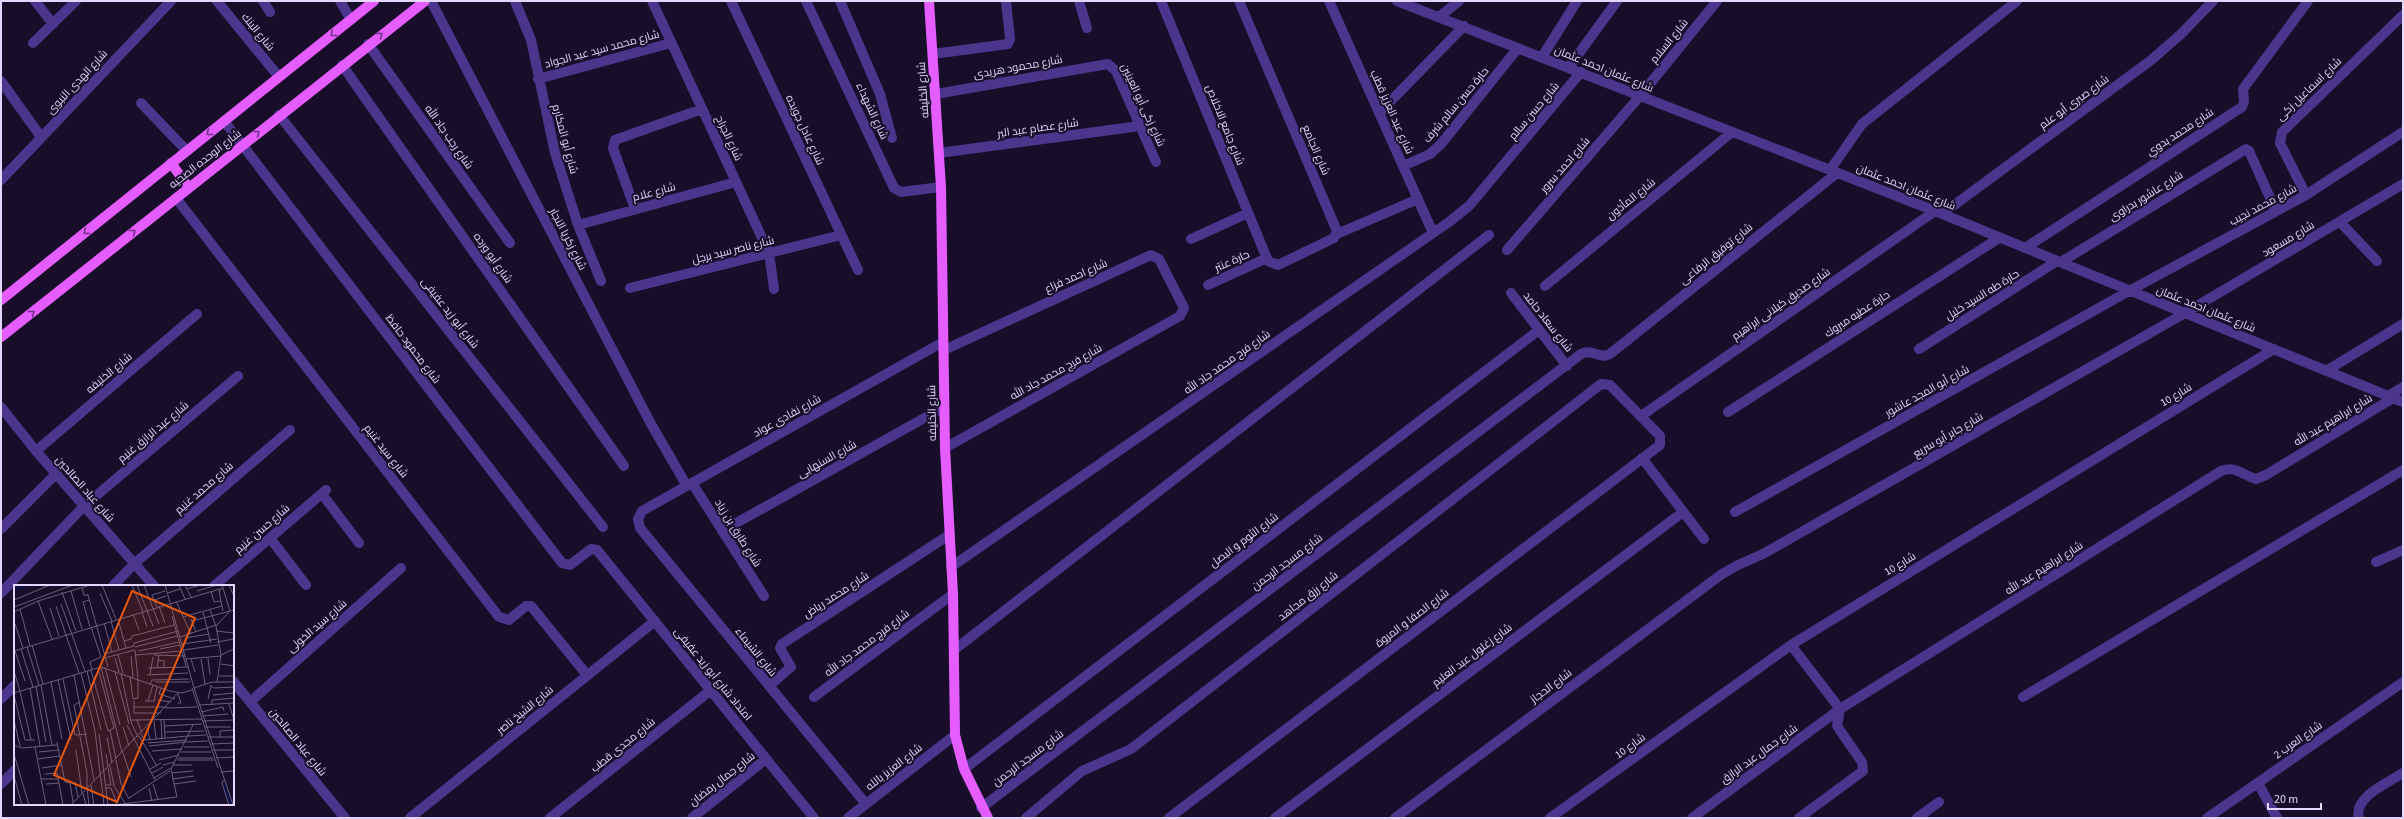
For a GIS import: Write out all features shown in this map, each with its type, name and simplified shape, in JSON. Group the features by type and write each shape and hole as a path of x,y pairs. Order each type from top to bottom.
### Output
{"main road":[{"name":"شارع الوحده الصحيه","path":"1,300 374,1"},
{"name":"شارع الوحده الصحيه","path":"1,337 368,44 425,1"},
{"name":"شارع الخليفه","path":"929,1 941,187 945,448 953,594 955,735 964,770 981,808 988,818"},
{"path":"171,164 189,188"}],"street":[{"path":"35,1 53,24"},
{"path":"33,43 76,1"},
{"name":"شارع الهدى النبوى","path":"1,180 170,1"},
{"name":"شارع البنك","path":"217,1 279,77"},
{"path":"263,1 270,12"},
{"path":"340,1 351,20"},
{"name":"شارع زكريا النجار","path":"431,1 647,417 689,484"},
{"name":"شارع أبو المكارم","path":"515,1 531,40 538,79 555,153 578,225 601,281"},
{"name":"شارع الجراح","path":"652,1 769,253 774,289"},
{"name":"شارع عادل جويده","path":"731,1 858,270"},
{"name":"شارع الشهداء","path":"806,1 894,188 902,192 941,187"},
{"path":"840,1 880,94 892,138"},
{"path":"933,54 1008,44 1010,39 1006,1"},
{"path":"1079,1 1087,28"},
{"name":"شارع جامع الاخلاص","path":"1161,1 1267,258"},
{"name":"شارع الجامع","path":"1239,1 1338,234"},
{"name":"شارع عبد العزيز قطب","path":"1329,1 1433,233"},
{"name":"شارع عثمان احمد عثمان","path":"1397,1 1439,16 1938,212 2395,399"},
{"path":"1439,16 1459,1"},
{"path":"1542,57 1577,1"},
{"path":"1569,67 1617,1"},
{"name":"شارع السلام","path":"1640,96 1717,1"},
{"name":"شارع توفيق الرفاعى","path":"1610,354 1834,172 1862,124 2017,1"},
{"name":"شارع صبرى أبو علم","path":"1938,212 2150,61 2180,35 2213,1"},
{"name":"شارع محمد بدوي","path":"2025,248 2240,108 2244,102 2243,88 2308,1"},
{"name":"شارع اسماعيل زكى","path":"2306,195 2280,143 2282,132 2403,15"},
{"path":"1379,113 1464,26"},
{"name":"شارع محمد سيد عبد الجواد","path":"538,79 672,43"},
{"name":"شارع رجب جاد الله","path":"368,44 510,243"},
{"name":"حارة حسن سالم شرف","path":"1403,166 1430,154 1441,144 1518,48"},
{"name":"شارع محمود هريدى","path":"936,94 1104,64"},
{"name":"شارع زكى أبو العينين","path":"1104,64 1111,65 1116,70 1156,162"},
{"name":"شارع أبو ورده","path":"342,65 624,466"},
{"name":"شارع حسن سالم","path":"1504,164 1581,72"},
{"path":"1,81 42,137"},
{"name":"شارع احمد سرور","path":"1507,250 1640,96"},
{"path":"141,103 187,151"},
{"path":"635,209 613,148 615,140 702,109"},
{"name":"شارع أبو زيد عفيفى","path":"279,115 603,527"},
{"name":"شارع محمود حافظ","path":"224,121 562,563 572,564 591,548"},
{"name":"شارع عصام عبد البر","path":"939,153 1140,126"},
{"name":"شارع المأذون","path":"1545,286 1732,132"},
{"name":"شارع محمد نجيب","path":"2130,290 2306,195 2403,132"},
{"name":"شارع عاشور بدراوى","path":"2059,262 2244,150 2249,151 2276,211"},
{"name":"شارع فرح محمد جاد الله","path":"951,567 1433,233 1469,206 1504,164"},
{"name":"شارع علام","path":"578,225 736,182"},
{"name":"شارع مسعود","path":"2185,313 2403,184"},
{"name":"شارع سيد غنيم","path":"176,198 499,617 504,620 509,620 526,606 532,606 587,675"},
{"path":"1267,258 1270,263 1278,265 1334,238 1338,234 1418,199"},
{"name":"شارع صديق كيلانى ابراهيم","path":"1641,416 1938,212"},
{"path":"1191,239 1248,213"},
{"path":"2340,222 2377,261"},
{"name":"شارع ناصر سيد برجل","path":"630,288 841,235"},
{"path":"954,650 1489,235"},
{"name":"حارة عطيه مبروك","path":"1728,412 1999,238"},
{"name":"شارع احمد فزاع","path":"944,346 1151,255 1159,259 1183,304 1184,311 1180,316"},
{"name":"حارة عنتر","path":"1208,285 1267,258"},
{"name":"حارة طه السيد خليل","path":"1919,349 2059,262"},
{"name":"شارع أبو المجد عاشور","path":"1735,512 2130,290"},
{"name":"شارع سعاد حامد","path":"1511,293 1566,366"},
{"name":"شارع جابر أبو سريع","path":"1722,574 1770,550 2185,313"},
{"name":"شارع الخليفه","path":"36,451 197,314"},
{"name":"شارع فرج محمد جاد الله","path":"945,448 1180,316"},
{"path":"2326,371 2403,324"},
{"name":"شارع الثوم و البصل","path":"964,770 1539,330"},
{"name":"شارع نفادى عواد","path":"642,511 944,346"},
{"name":"شارع 10","path":"1550,818 1791,644 2274,349"},
{"name":"شارع مسجد الرحمن","path":"981,808 1584,352 1592,352 1604,356 1610,354"},
{"name":"شارع عبد الرازق غنيم","path":"1,593 84,506 238,376"},
{"name":"شارع رزق مجاهد","path":"1026,818 1082,771 1130,749 1600,385 1606,383 1610,385 1641,416"},
{"path":"2395,399 2403,387"},
{"name":"شارع ابراهيم عبد الله","path":"1840,709 2221,471 2229,468 2237,468 2246,476 2256,479 2261,477 2395,399"},
{"name":"شارع عباد الصالحين","path":"1,407 36,451 153,585"},
{"name":"شارع السنهابى","path":"722,532 944,407"},
{"name":"شارع الصفا و المروة","path":"1169,818 1660,445 1662,441 1659,434 1641,416"},
{"name":"شارع محمد غنيم","path":"114,585 134,564 290,430"},
{"path":"1642,458 1704,539"},
{"path":"2023,697 2403,470"},
{"path":"1,529 56,474"},
{"name":"شارع طارق بن زياد","path":"689,484 764,596"},
{"name":"شارع حسن غنيم","path":"215,585 324,492 359,544"},
{"name":"شارع الشيماء","path":"642,511 638,520 640,528 866,804"},
{"name":"شارع زغلول عبد العليم","path":"1275,818 1683,512"},
{"name":"شارع محمد رياض","path":"769,686 791,667 780,648 782,644 949,535"},
{"path":"270,538 306,585"},
{"name":"امتداد شارع أبو زيد عفيفى","path":"591,548 597,550 814,818"},
{"path":"2376,562 2403,550"},
{"name":"شارع سيد الخولى","path":"250,702 401,568"},
{"name":"شارع الحجاز","path":"1395,818 1722,574"},
{"name":"شارع فرج محمد جاد الله","path":"814,697 953,594"},
{"name":"شارع الشيخ ناصر","path":"410,818 655,621"},
{"path":"1791,644 1840,709 1837,726 1864,764 1863,771 1798,818"},
{"name":"شارع العرب 2","path":"2207,818 2403,682"},
{"name":"شارع عباد الصالحين","path":"234,683 345,818"},
{"path":"1,699 14,686"},
{"name":"شارع مجدى قطب","path":"550,818 711,690"},
{"name":"شارع جمال عبد الرازق","path":"1692,818 1840,709"},
{"name":"شارع العزيز بالله","path":"848,818 955,735"},
{"name":"شارع جمال رمضان","path":"692,818 766,759"},
{"path":"1,784 14,771"},
{"path":"2359,818 2358,810 2363,800 2403,773"},
{"path":"2258,783 2277,818"},
{"path":"1917,818 1939,802"}]}
